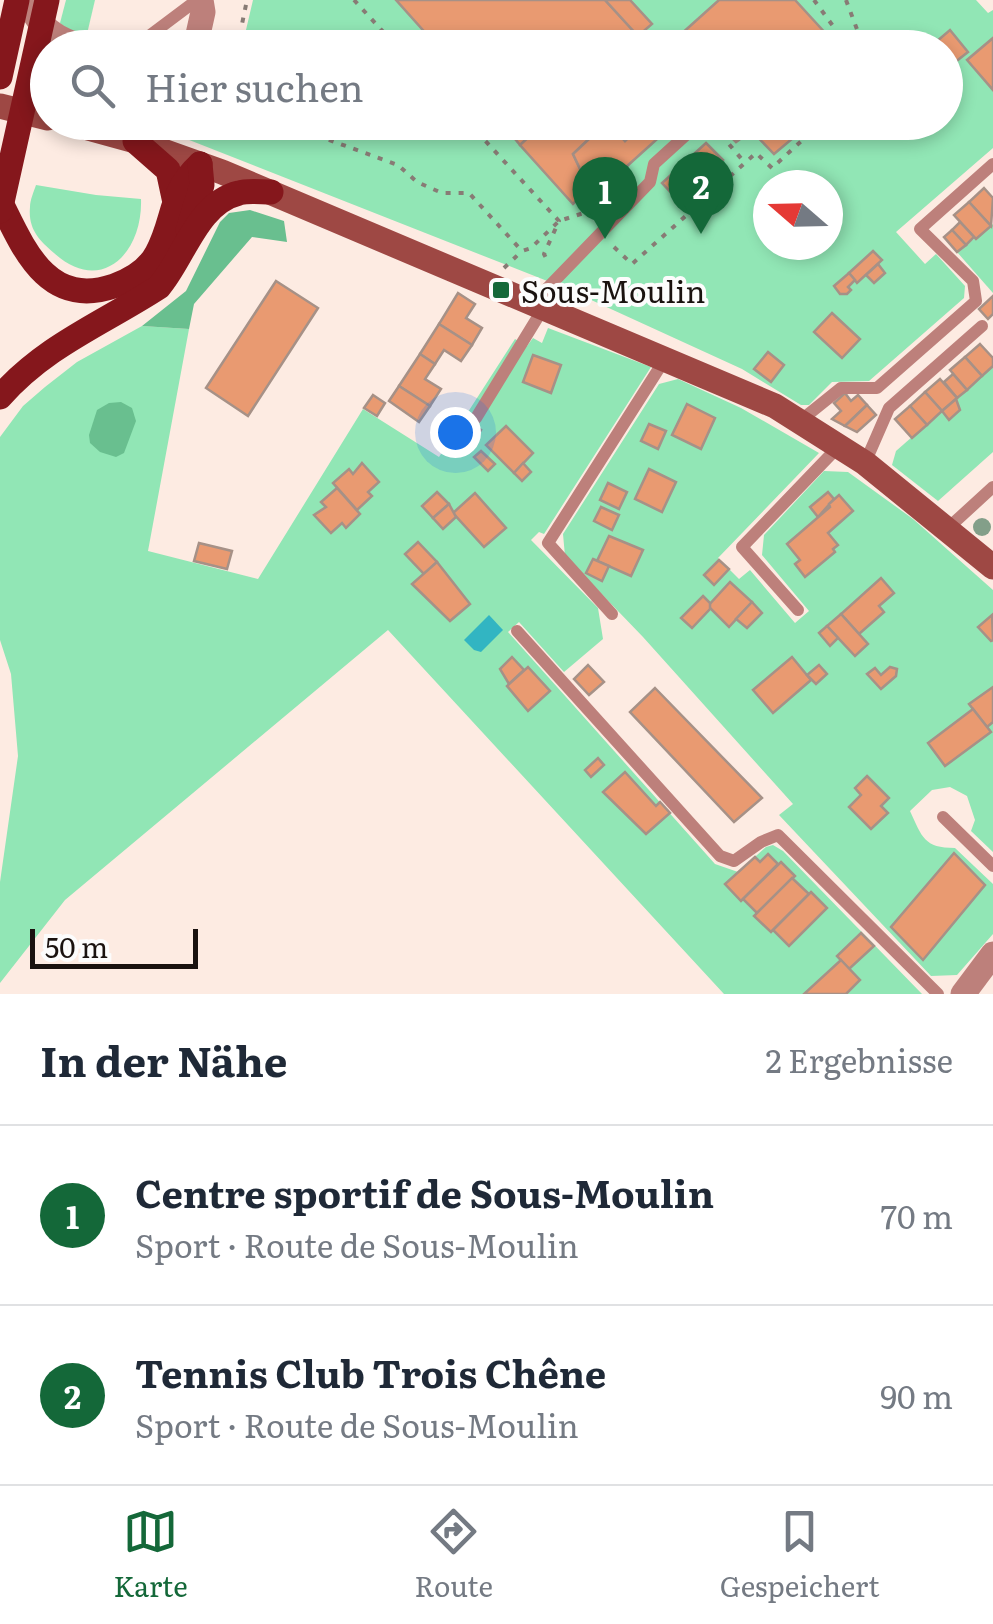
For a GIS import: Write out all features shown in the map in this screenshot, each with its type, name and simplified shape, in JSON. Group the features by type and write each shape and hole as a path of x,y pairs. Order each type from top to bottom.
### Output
{"main road":[{"path":"0,76 18,0"},
{"path":"0,17 6,48"},
{"path":"30,65 1,208 41,272 63,286 100,290 135,277 157,253 174,198 185,178 200,164"},
{"path":"0,106 30,114"},
{"path":"19,127 30,110"},
{"path":"132,140 270,192 776,406 864,463 993,567"},
{"path":"136,141 168,170 174,198"},
{"path":"184,249 202,185 200,164"},
{"path":"0,397 52,348 159,287 202,220 221,202 239,192 270,192"}],"street":[{"path":"198,30 202,3"},
{"path":"40,8 55,30"},
{"path":"963,994 993,954"}],"lane":[{"path":"160,30 202,3"},
{"path":"476,418 539,305 650,182 654,164 680,140"},
{"path":"800,422 842,388 876,388 976,300 973,281 920,229 993,164"},
{"path":"864,463 889,408 982,326"},
{"path":"612,614 548,543 666,357"},
{"path":"798,610 742,547 840,446"},
{"path":"947,529 993,488"},
{"path":"517,631 720,856 734,860 778,835 938,994"},
{"path":"943,816 993,866"}],"path":[{"path":"241,30 247,0"},
{"path":"354,0 382,30"},
{"path":"814,0 836,30"},
{"path":"846,0 857,30"},
{"path":"329,140 398,165 417,182 442,192 468,193 522,251"},
{"path":"485,140 559,220"},
{"path":"725,140 745,163"},
{"path":"600,233 632,264 756,153 772,168 802,140"},
{"path":"500,273 559,220 590,211 602,200"},
{"path":"549,265 544,254 559,220"}],"green space":[{"path":"66,0 95,0 88,30 67,29 60,23"},
{"path":"253,0 976,0 988,13 993,10 993,148 896,232 925,264 936,254 965,286 964,298 869,381 832,382 809,405 801,405 742,369 565,288 189,140 963,140 963,30 246,30"},
{"path":"36,185 141,199 140,219 127,251 103,269 88,270 71,265 54,253 39,239 31,222 30,204"},
{"path":"250,210 284,221 287,242 252,237 194,304 189,329 142,326 186,291 220,222 229,213"},
{"path":"993,224 993,293 957,252"},
{"path":"142,326 189,329 148,551 258,579 363,409 439,457 515,339 527,346 533,338 542,343 548,328 651,367 544,534 539,532 531,540 598,608 603,639 564,672 519,622 508,632 715,864 738,872 766,847 773,845 783,851 922,994 724,994 388,630 65,900 0,983 0,882 18,756 11,674 0,640 0,437 23,406 45,387 77,362"},
{"path":"993,366 993,452 938,501 892,465 896,451"},
{"path":"678,379 741,408 819,453 718,558 739,579 750,570 795,623 809,611 762,555 764,535 824,471 848,472 913,519 993,590 993,852 971,831 975,820 967,796 950,787 932,790 910,811 925,839 937,846 955,848 993,884 993,934 957,975 931,976 779,815 793,804 565,556 563,534 659,384"},
{"path":"121,402 132,408 136,421 124,453 116,457 100,452 90,443 89,435 97,410"}],"water":[{"path":"489,615 503,630 481,652 474,650 464,640"}],"building":[{"path":"396,0 605,0 632,30 423,30"},
{"path":"605,0 630,0 652,24 645,30 632,30"},
{"path":"719,0 795,0 822,30 686,30"},
{"path":"993,38 993,90 967,60"},
{"path":"525,140 588,140 573,154 589,188 573,204 520,145"},
{"path":"588,140 656,140 595,195 573,154"},
{"path":"760,140 791,140 774,154"},
{"path":"706,143 723,160 679,201 662,183"},
{"path":"984,188 993,198 991,226 969,202"},
{"path":"969,202 991,226 976,239 954,215"},
{"path":"960,222 974,237 966,245 952,230"},
{"path":"952,230 966,245 957,252 944,237"},
{"path":"873,251 882,260 857,283 849,273"},
{"path":"878,264 885,273 874,283 866,275"},
{"path":"849,273 855,280 848,287 851,290 840,294 834,286"},
{"path":"276,281 318,308 248,416 206,388"},
{"path":"458,293 475,304 466,318 482,328 472,345 439,324"},
{"path":"993,296 993,314 988,319 979,309"},
{"path":"832,313 860,339 842,358 814,332"},
{"path":"439,324 472,345 461,361 444,350 435,364 420,354"},
{"path":"980,344 993,358 993,366 982,376 965,357"},
{"path":"768,352 784,365 771,382 754,369"},
{"path":"420,354 435,364 425,379 441,389 430,406 399,386"},
{"path":"533,355 561,365 551,393 523,382"},
{"path":"965,357 982,376 967,390 950,370"},
{"path":"953,374 967,390 957,398 944,382"},
{"path":"940,379 957,398 942,411 925,392"},
{"path":"399,386 430,406 419,422 389,401"},
{"path":"925,392 942,411 927,425 910,406"},
{"path":"845,393 851,401 858,395 867,405 845,426 832,419 841,411 834,403"},
{"path":"373,395 385,403 377,416 364,408"},
{"path":"956,399 960,410 949,420 942,411"},
{"path":"687,404 715,418 701,449 672,435"},
{"path":"867,405 876,415 857,432 845,426"},
{"path":"910,406 927,425 912,438 895,419"},
{"path":"464,419 481,430 469,450 452,439"},
{"path":"649,424 666,431 658,449 641,441"},
{"path":"506,426 533,453 514,473 486,445"},
{"path":"481,451 495,464 488,471 474,457"},
{"path":"362,463 379,482 368,492 372,496 357,510 333,483 349,469 353,474"},
{"path":"523,463 531,472 522,481 514,473"},
{"path":"649,469 676,482 662,512 635,499"},
{"path":"608,483 627,492 619,509 600,500"},
{"path":"337,488 360,514 346,528 342,523 331,533 314,515 326,507 321,502"},
{"path":"437,492 449,504 433,518 422,506"},
{"path":"828,492 834,499 818,517 810,507"},
{"path":"475,493 506,528 484,547 453,513"},
{"path":"839,495 853,511 828,533 838,545 833,549 835,552 805,577 795,564 800,560 787,544"},
{"path":"449,504 456,517 443,529 433,518"},
{"path":"601,507 619,515 612,530 594,521"},
{"path":"609,536 643,550 631,576 597,561"},
{"path":"418,542 437,562 424,574 405,554"},
{"path":"199,543 232,551 227,569 194,561"},
{"path":"593,559 609,566 602,581 586,573"},
{"path":"719,560 729,569 714,585 704,575"},
{"path":"437,562 470,604 450,621 412,584"},
{"path":"881,578 894,593 879,606 884,612 859,634 841,614"},
{"path":"730,582 752,602 729,627 708,606"},
{"path":"703,596 710,609 692,628 681,618"},
{"path":"752,602 762,613 747,628 736,619"},
{"path":"841,614 868,644 855,656 827,626"},
{"path":"992,615 993,640 991,641 978,627"},
{"path":"827,626 838,638 830,646 819,633"},
{"path":"512,657 524,670 509,684 500,669"},
{"path":"792,657 811,680 773,713 753,690"},
{"path":"588,665 604,682 589,695 574,679"},
{"path":"819,665 827,674 816,684 807,675"},
{"path":"528,667 550,691 528,711 507,686"},
{"path":"890,667 897,669 896,676 881,689 867,674 875,668 881,675"},
{"path":"993,687 993,722 987,727 969,704"},
{"path":"655,688 762,798 734,822 630,712"},
{"path":"973,709 991,732 945,766 928,743"},
{"path":"598,758 604,765 591,777 585,770"},
{"path":"625,772 656,806 660,802 670,813 646,834 603,792"},
{"path":"867,776 889,798 881,806 888,813 871,829 849,807 861,795 855,788"},
{"path":"954,853 985,885 923,960 891,927"},
{"path":"768,854 778,864 741,901 725,884 755,857 760,862"},
{"path":"781,862 795,876 757,913 743,899"},
{"path":"792,878 809,894 771,932 754,916"},
{"path":"811,892 827,908 789,946 773,930"},
{"path":"861,933 874,946 849,969 837,956"},
{"path":"841,960 860,980 846,994 804,994"}],"place":[{"name":"Tennis Club Trois Chêne","path":"701,234"},
{"name":"Centre sportif de Sous-Moulin","path":"605,239"},
{"name":"Sous-Moulin","path":"501,290"}]}
